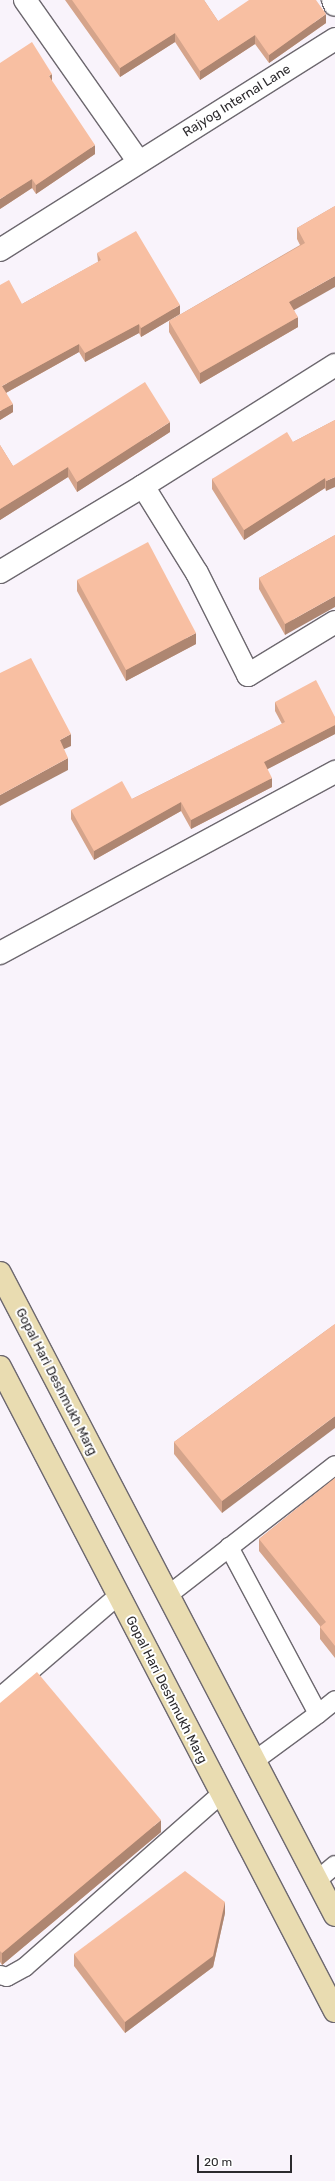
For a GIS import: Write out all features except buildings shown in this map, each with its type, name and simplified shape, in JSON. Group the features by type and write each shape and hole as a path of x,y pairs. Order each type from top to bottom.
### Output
{"main road":[{"name":"Gopal Hari Deshmukh Marg","path":"0,1274 335,1915"},
{"name":"Gopal Hari Deshmukh Marg","path":"0,1367 220,1795 335,2011"}],"street":[{"path":"25,0 138,161"},
{"path":"332,0 335,5"},
{"name":"Rajyog Internal Lane","path":"0,250 138,161 335,39"},
{"path":"0,572 144,486 335,365"},
{"path":"144,486 197,574 248,675 335,622"},
{"path":"0,953 335,772"}],"lane":[{"path":"167,1596 335,1465"},
{"path":"229,1547 318,1714"},
{"path":"0,1697 118,1596"},
{"path":"254,1761 335,1700"},
{"path":"0,1975 7,1978 25,1967 220,1795"},
{"path":"316,1881 335,1866"}]}
